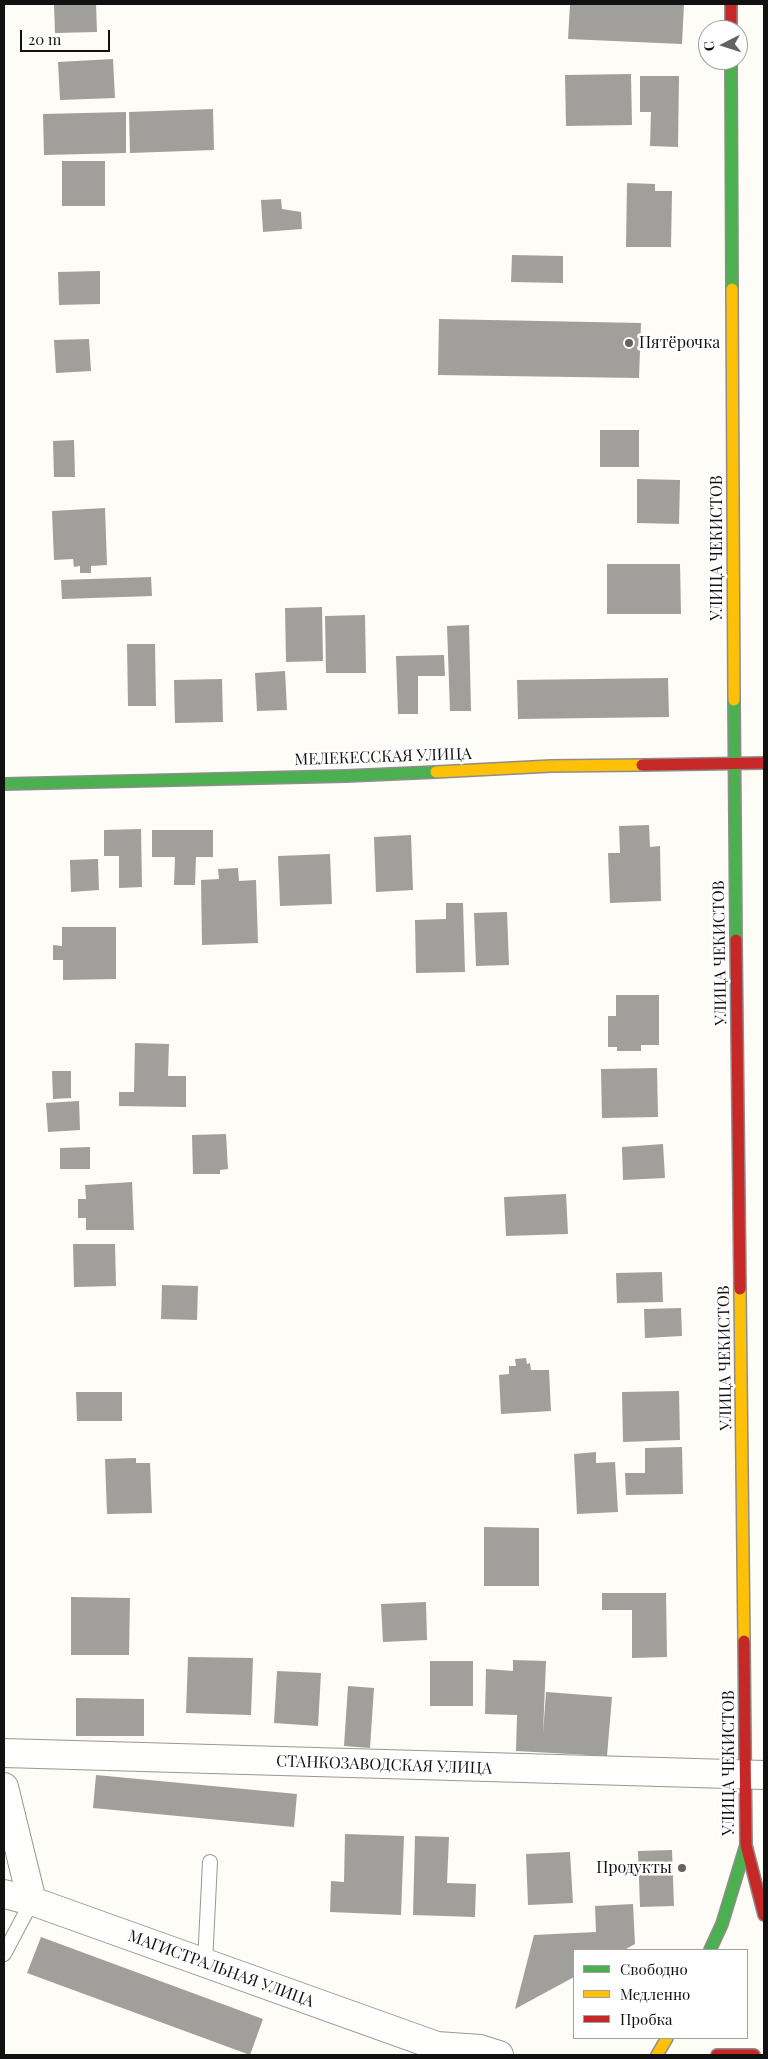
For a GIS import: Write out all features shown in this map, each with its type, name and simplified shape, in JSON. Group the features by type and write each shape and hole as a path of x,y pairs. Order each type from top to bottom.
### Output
{"main road":[{"path":"731,4 731,20"},
{"name":"УЛИЦА ЧЕКИСТОВ","path":"710,1949 722,1924 746,1845 755,1776 734,764 731,70"},
{"name":"МЕЛЕКЕССКАЯ УЛИЦА","path":"4,784 346,776 551,766 764,763"},
{"name":"УЛИЦА ЧЕКИСТОВ","path":"746,1845 764,1915"},
{"path":"657,2055 667,2039"},
{"path":"717,2055 754,2055"}],"street":[{"name":"СТАНКОЗАВОДСКАЯ УЛИЦА","path":"4,1753 755,1776"},
{"path":"4,1788 32,1901"},
{"name":"МАГИСТРАЛЬНАЯ УЛИЦА","path":"4,1894 32,1901 205,1963 442,2051 480,2049 499,2055"}],"lane":[{"path":"205,1963 210,1862"},
{"path":"4,1954 32,1901"}],"building":[{"path":"54,4 96,4 97,32 55,33"},
{"path":"570,4 684,4 682,44 568,39"},
{"path":"113,59 115,98 60,100 58,62"},
{"path":"631,74 632,125 566,126 565,75"},
{"path":"640,76 679,76 678,147 650,146 651,112 640,112"},
{"path":"213,109 214,150 130,153 129,112"},
{"path":"126,112 126,153 44,155 43,114"},
{"path":"62,161 105,161 105,206 62,206"},
{"path":"627,183 655,184 655,191 672,191 671,247 626,247"},
{"path":"281,199 282,209 301,212 302,229 263,232 261,200"},
{"path":"512,255 563,256 563,283 511,282"},
{"path":"100,271 100,304 59,305 58,272"},
{"path":"439,319 641,323 639,378 438,375"},
{"path":"89,339 91,371 56,373 54,340"},
{"path":"600,430 639,430 639,467 600,467"},
{"path":"74,440 75,477 54,477 53,441"},
{"path":"637,479 680,480 679,524 637,523"},
{"path":"105,508 107,565 91,566 91,573 80,573 80,566 74,567 73,559 54,560 52,511"},
{"path":"607,564 680,564 681,614 607,614"},
{"path":"151,577 152,596 62,599 61,580"},
{"path":"322,607 323,661 286,662 285,608"},
{"path":"365,615 366,673 326,673 325,616"},
{"path":"469,625 471,711 450,711 447,626"},
{"path":"127,644 155,644 156,706 128,706"},
{"path":"444,655 445,676 418,676 418,714 398,714 396,656"},
{"path":"285,671 287,710 257,711 255,673"},
{"path":"668,678 669,717 518,719 517,680"},
{"path":"222,679 223,722 175,723 174,680"},
{"path":"649,825 650,847 660,846 661,901 610,903 608,853 620,853 619,826"},
{"path":"141,829 142,887 119,888 119,856 104,856 104,830"},
{"path":"152,830 213,830 213,857 196,857 195,885 174,885 175,857 152,857"},
{"path":"411,835 413,890 376,892 374,837"},
{"path":"330,854 332,904 280,906 278,856"},
{"path":"98,859 99,890 71,892 70,860"},
{"path":"238,868 239,881 256,880 258,943 202,945 201,880 219,879 218,869"},
{"path":"446,903 463,903 465,972 416,973 415,920 446,919"},
{"path":"507,912 509,965 476,966 474,913"},
{"path":"62,927 116,927 116,979 63,980 63,960 53,960 53,945 62,946"},
{"path":"616,995 659,995 659,1045 641,1045 641,1051 617,1051 617,1047 608,1047 608,1016 616,1016"},
{"path":"135,1043 169,1044 168,1076 186,1076 186,1107 119,1106 119,1092 134,1092"},
{"path":"657,1068 658,1117 602,1118 601,1069"},
{"path":"52,1071 71,1071 71,1098 53,1099"},
{"path":"79,1101 80,1130 48,1132 46,1103"},
{"path":"226,1134 228,1169 220,1170 220,1174 193,1174 192,1135"},
{"path":"663,1144 665,1178 623,1180 622,1147"},
{"path":"90,1147 90,1169 60,1169 60,1148"},
{"path":"132,1182 134,1230 86,1230 86,1218 78,1218 78,1199 86,1199 85,1185"},
{"path":"566,1194 568,1234 506,1236 504,1197"},
{"path":"73,1244 115,1244 116,1286 74,1287"},
{"path":"662,1272 663,1302 617,1303 616,1273"},
{"path":"162,1285 198,1286 197,1320 161,1319"},
{"path":"681,1308 682,1336 645,1338 644,1309"},
{"path":"526,1358 527,1364 530,1363 531,1370 549,1370 551,1411 501,1414 499,1375 509,1374 509,1366 516,1366 515,1359"},
{"path":"679,1391 680,1440 623,1442 622,1392"},
{"path":"76,1392 122,1392 122,1421 77,1421"},
{"path":"682,1447 683,1494 626,1495 625,1473 645,1473 645,1448"},
{"path":"596,1452 596,1463 615,1462 618,1512 577,1514 574,1454"},
{"path":"136,1458 136,1463 150,1463 152,1513 107,1514 105,1459"},
{"path":"484,1527 539,1528 539,1586 484,1586"},
{"path":"602,1593 666,1593 667,1657 632,1658 632,1610 602,1610"},
{"path":"71,1597 130,1598 129,1655 71,1655"},
{"path":"426,1602 427,1640 383,1642 381,1604"},
{"path":"188,1657 253,1658 251,1715 186,1713"},
{"path":"513,1660 546,1661 543,1734 546,1692 612,1697 607,1756 516,1751 517,1715 485,1714 486,1669 513,1671"},
{"path":"430,1661 473,1661 473,1706 430,1706"},
{"path":"277,1671 321,1673 318,1726 274,1723"},
{"path":"348,1686 374,1688 370,1748 344,1746"},
{"path":"76,1698 144,1699 144,1736 76,1736"},
{"path":"96,1775 297,1794 294,1827 93,1808"},
{"path":"345,1834 404,1836 401,1915 330,1912 331,1881 344,1882"},
{"path":"415,1836 449,1837 447,1883 476,1884 475,1917 413,1915"},
{"path":"672,1850 674,1906 640,1907 638,1851"},
{"path":"570,1852 573,1903 528,1905 526,1854"},
{"path":"633,1904 635,1944 626,1949 573,1949 573,1978 515,2009 534,1935 596,1932 595,1906"},
{"path":"41,1937 263,2019 250,2055 27,1973"}],"traffic: fast":[{"path":"731,70 732,289"},
{"path":"734,700 736,940"},
{"path":"4,784 436,772"},
{"path":"710,1949 722,1924 746,1845"}],"traffic: slow":[{"path":"732,289 734,700"},
{"path":"436,772 551,766 642,765"},
{"path":"740,1289 744,1641"},
{"path":"657,2055 666,2039"}],"traffic: jam":[{"path":"731,4 731,20"},
{"path":"642,765 764,763"},
{"path":"736,940 740,1289"},
{"path":"744,1641 746,1845 764,1915"},
{"path":"717,2055 754,2055"}],"place":[{"name":"Пятёрочка","path":"629,343"},
{"name":"Продукты","path":"682,1868"}]}
